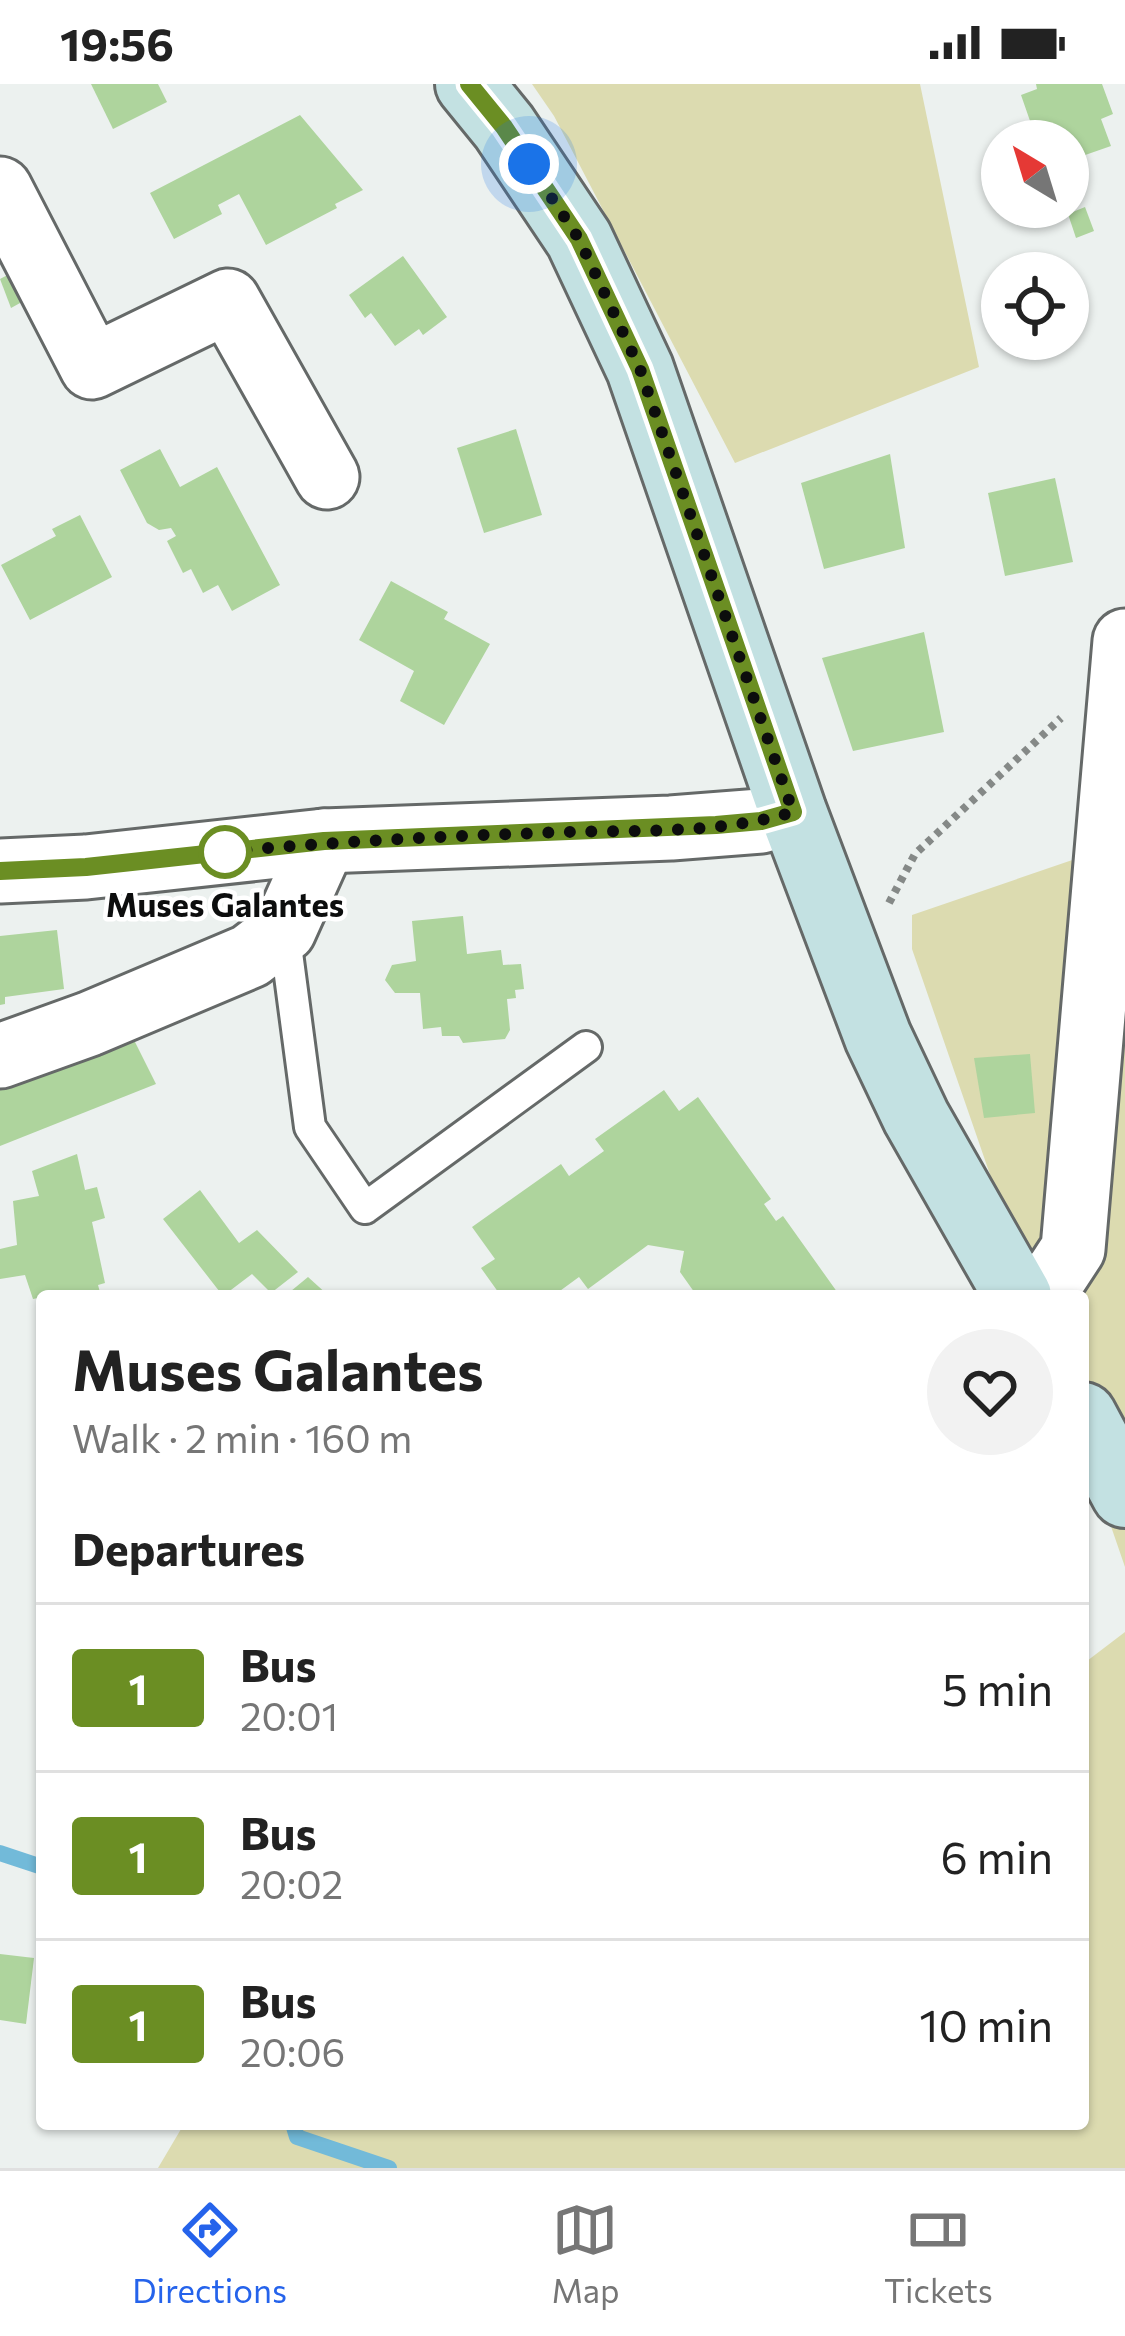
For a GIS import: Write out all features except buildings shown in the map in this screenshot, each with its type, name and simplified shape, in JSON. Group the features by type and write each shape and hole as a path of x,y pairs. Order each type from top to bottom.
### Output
{"main road":[{"path":"469,84 504,127 579,239 640,369 793,812 878,1037 916,1118 1015,1290"},
{"path":"1089,1427 1125,1494"}],"street":[{"path":"0,189 92,367 228,301 327,477"},
{"path":"1036,1290 1056,1275 1073,1249 1125,641"},
{"path":"0,871 86,867 324,841 671,828 761,821 793,812"},
{"path":"0,1055 89,1024 250,956 284,930 324,841"}],"lane":[{"path":"284,930 310,1127 365,1208 586,1047"}],"path":[{"path":"882,917 915,854 1067,712"}],"green space":[{"path":"532,84 920,84 979,367 735,463 554,116"},
{"path":"1125,842 1125,1567 1089,1462 1089,1290 1030,1290 912,949 912,915"},
{"path":"1125,1632 1125,2168 158,2168 180,2130 1089,2130 1089,1659"}],"waterway":[{"path":"0,1853 36,1865"},
{"path":"295,2130 297,2137 389,2168"}],"bus line":[{"name":"1","path":"0,871 86,867 324,841 716,825 793,812 640,369 579,239 504,127 469,84"}],"place":[{"name":"Muses Galantes","path":"225,852"}],"route":[{"path":"225,852 324,841 671,828 761,821 793,812 640,369 579,239 529,164"}]}
